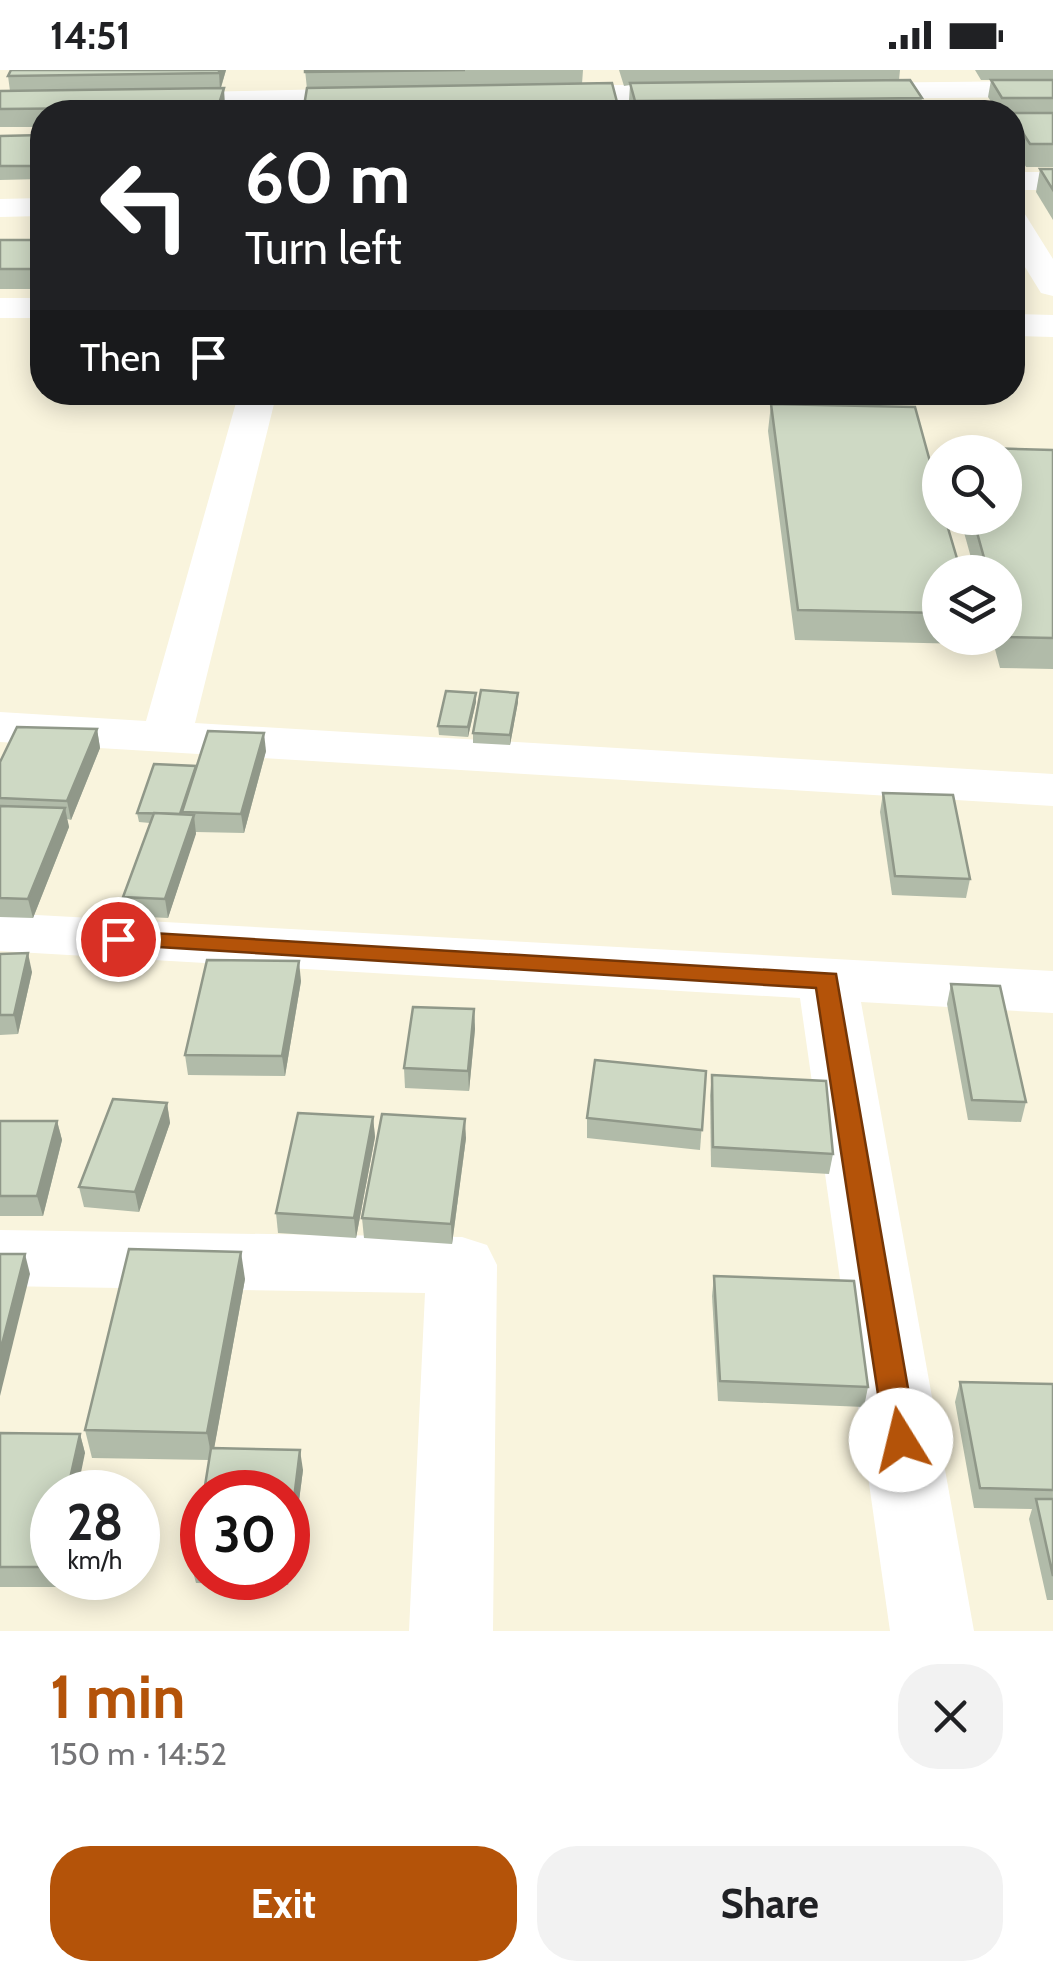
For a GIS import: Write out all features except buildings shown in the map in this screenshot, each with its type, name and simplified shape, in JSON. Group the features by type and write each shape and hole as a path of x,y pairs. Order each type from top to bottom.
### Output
{"street":[{"path":"260,100 263,70"},
{"path":"824,91 1053,90"},
{"path":"513,95 727,92"},
{"path":"347,100 416,96"},
{"path":"0,104 30,104"},
{"path":"1025,181 1053,181"},
{"path":"0,208 30,207"},
{"path":"1030,232 1053,286"},
{"path":"0,308 30,308"},
{"path":"1025,325 1053,326"},
{"path":"167,736 255,405"},
{"path":"1,729 1053,790"},
{"path":"0,932 1053,992"},
{"path":"828,980 932,1631"},
{"path":"0,1258 462,1265 451,1631"}],"route":[{"path":"118,939 828,980 901,1440"}]}
